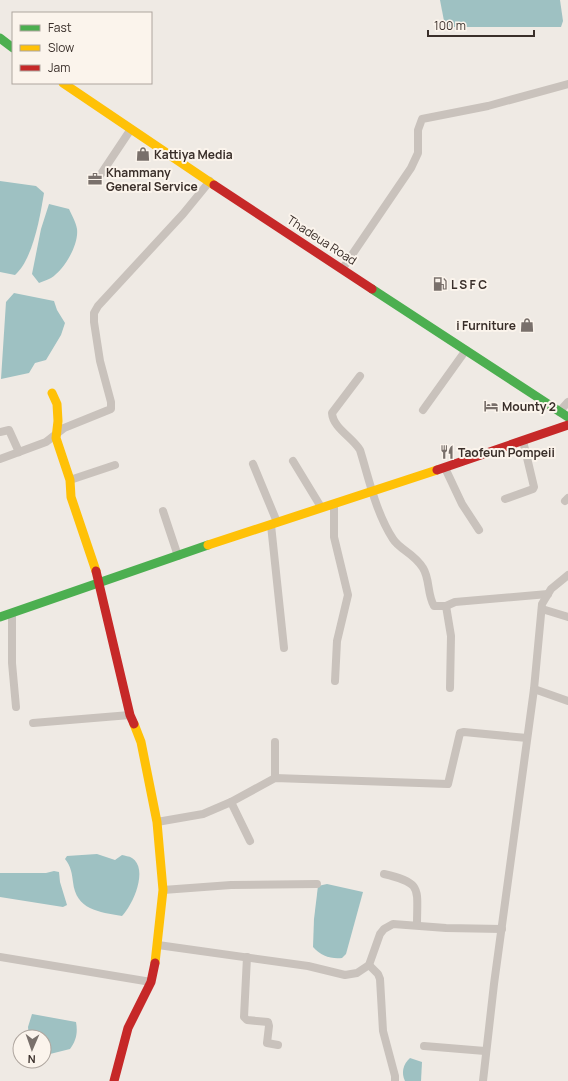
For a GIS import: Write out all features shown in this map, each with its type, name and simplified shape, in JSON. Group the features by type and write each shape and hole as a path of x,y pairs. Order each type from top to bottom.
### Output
{"street":[{"path":"0,38 12,47"},
{"name":"Thadeua Road","path":"64,84 210,182 568,417"},
{"path":"343,268 411,168 418,153 418,130 422,119 488,106 568,84"},
{"path":"101,174 131,129"},
{"path":"0,459 46,442 64,428 111,410 111,402 100,361 94,313 98,306 183,214 210,182"},
{"path":"423,410 466,350"},
{"path":"360,376 332,413 332,418 334,422 355,442 360,450 373,492 393,538 416,557 424,569 431,601 434,606 446,606 455,602 548,594"},
{"path":"52,392 57,404 58,421 56,435 70,480 71,497 100,583 130,715 141,742 158,822 163,890 158,945 151,982 128,1028 114,1081"},
{"path":"559,412 568,402"},
{"path":"0,617 274,523 445,468 568,425"},
{"path":"0,432 9,430 19,452"},
{"path":"505,499 533,489 534,486 523,441"},
{"path":"293,461 321,508"},
{"path":"253,464 274,523 284,648"},
{"path":"70,480 115,466"},
{"path":"445,468 462,504 479,530"},
{"path":"334,504 334,537 348,595 336,641 335,681"},
{"path":"163,511 178,556"},
{"path":"484,1081 486,1051 534,689 542,609 548,594 568,575"},
{"path":"446,606 451,636 450,688"},
{"path":"542,609 568,617"},
{"path":"12,613 12,662 16,707"},
{"path":"534,689 568,701"},
{"path":"33,724 130,715"},
{"path":"158,822 203,814 231,802 275,778 448,784 460,734 464,732 527,738"},
{"path":"275,742 275,778"},
{"path":"231,802 250,841"},
{"path":"384,874 404,879 413,884 417,894 417,925"},
{"path":"163,890 231,885 317,884"},
{"path":"158,945 308,966 345,974 357,973 369,965 380,934 384,929 394,924 446,928 502,929"},
{"path":"0,957 151,982"},
{"path":"247,957 244,1017 247,1020 268,1022 267,1043 278,1045"},
{"path":"369,965 378,974 380,979 383,1031 395,1081"},
{"path":"424,1046 486,1051"}],"water":[{"path":"440,0 560,0 563,21 561,27 450,27 444,21"},
{"path":"0,181 36,186 44,193 35,237 27,259 15,275 0,272"},
{"path":"49,204 69,209 76,224 77,235 76,242 70,256 61,269 51,278 39,283 32,274 41,229"},
{"path":"14,293 54,301 57,310 65,323 61,335 46,360 35,363 29,373 1,379 6,302"},
{"path":"97,854 115,860 122,855 127,856 132,858 137,863 139,870 138,887 131,904 122,916 97,911 90,908 79,899 75,891 71,870 65,859 67,856"},
{"path":"54,871 59,872 60,882 67,905 63,907 0,897 0,873 46,873"},
{"path":"327,884 363,892 346,954 342,958 326,956 319,953 313,947 314,919 318,886"},
{"path":"32,1014 76,1022 77,1030 74,1043 70,1049 52,1054 52,1029 28,1029"},
{"path":"410,1058 422,1062 421,1081 405,1081 403,1069"}],"traffic: fast":[{"path":"0,38 12,47"},
{"path":"372,289 568,417"},
{"path":"0,617 208,545"}],"traffic: slow":[{"path":"64,84 214,185"},
{"path":"52,393 57,404 58,421 56,438 70,480 71,497 96,571"},
{"path":"208,545 437,470"},
{"path":"134,724 141,742 157,822 163,890 155,963"}],"traffic: jam":[{"path":"214,185 372,289"},
{"path":"437,470 568,425"},
{"path":"96,571 130,715 134,724"},
{"path":"114,1081 128,1028 151,982 155,963"}],"place":[{"name":"Kattiya Media","path":"143,154"},
{"name":"Khammany General Service","path":"95,179"},
{"name":"L S F C","path":"440,284"},
{"name":"i Furniture","path":"527,325"},
{"name":"Mounty 2","path":"491,406"},
{"name":"Taofeun Pompeii","path":"447,452"}]}
